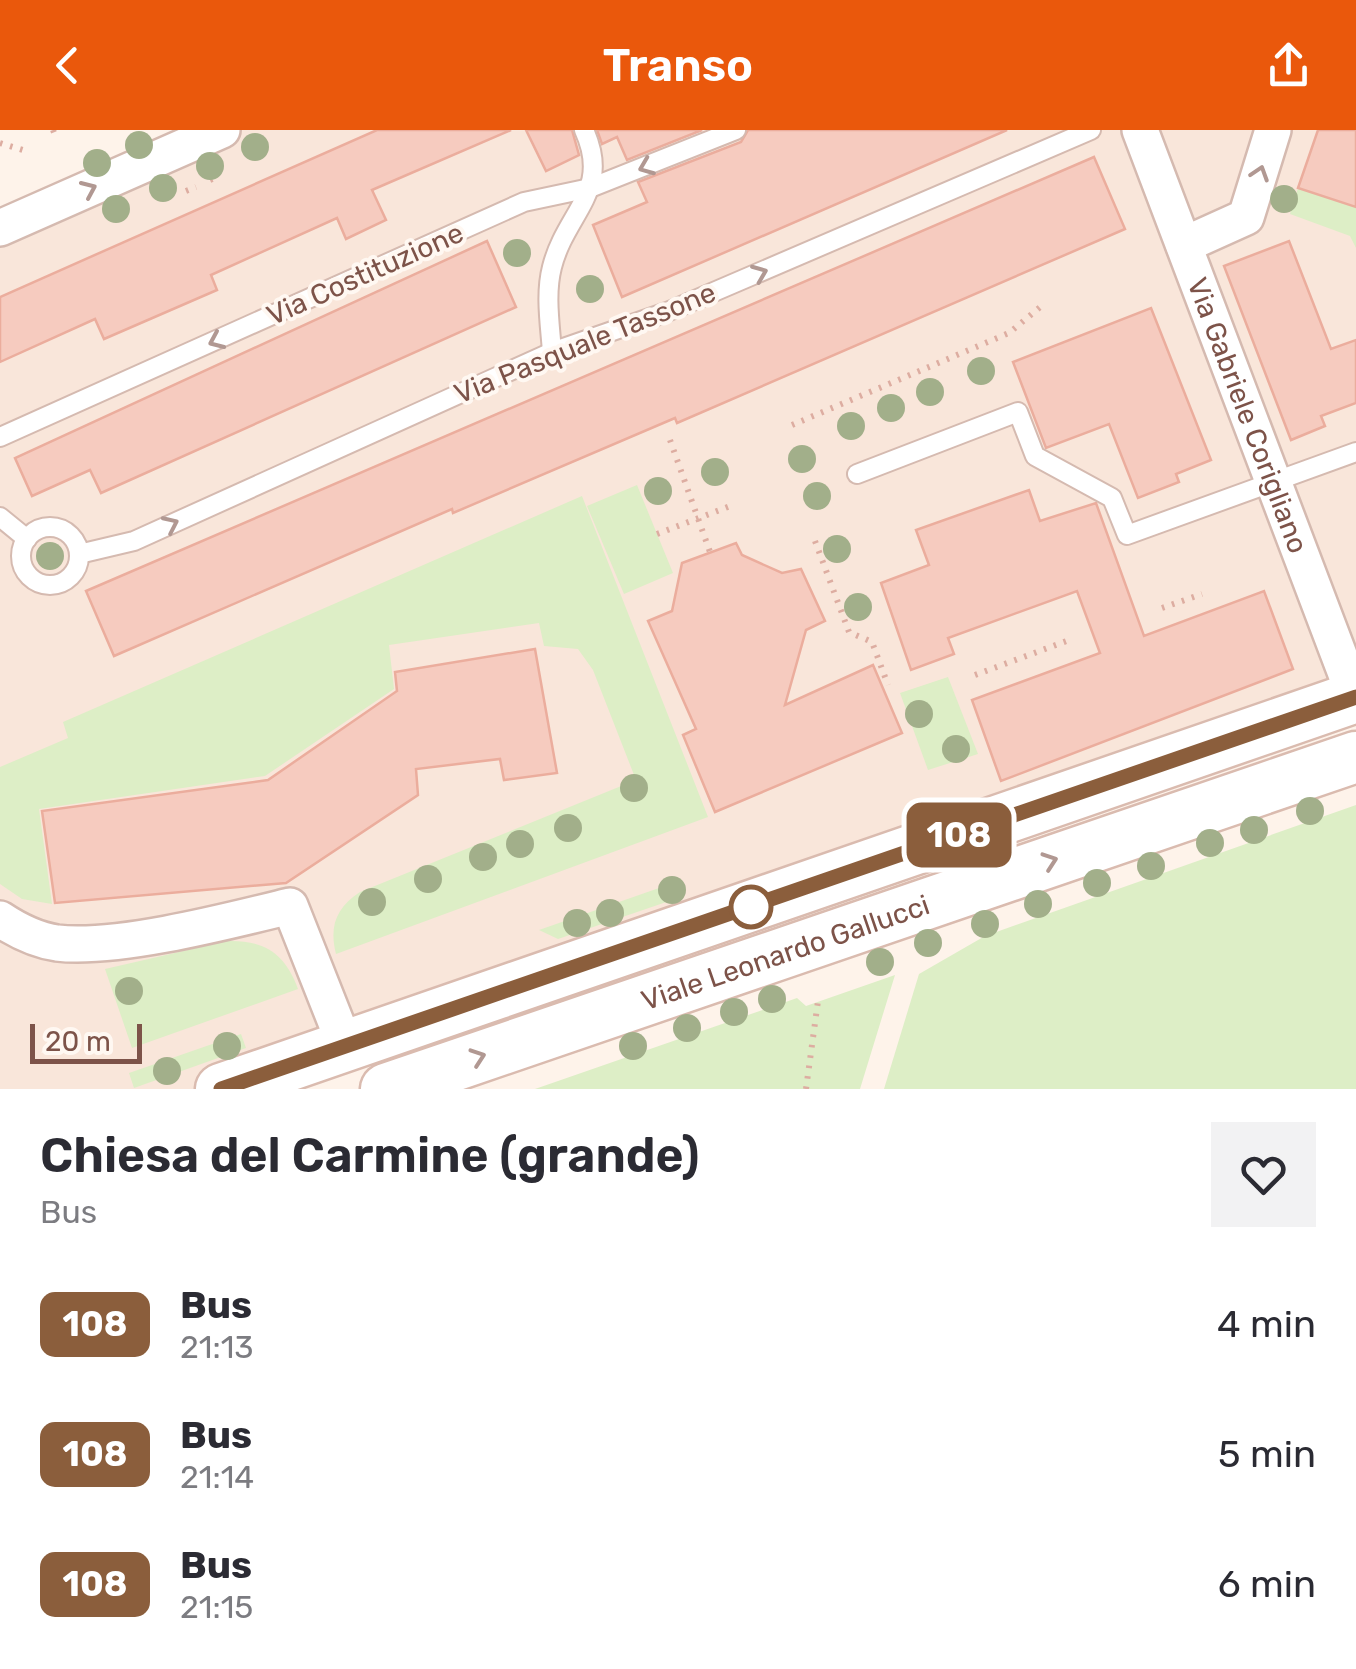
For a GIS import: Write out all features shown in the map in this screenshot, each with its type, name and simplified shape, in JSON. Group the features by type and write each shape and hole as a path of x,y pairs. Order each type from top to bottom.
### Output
{"street":[{"path":"0,228 222,130"},
{"name":"Via Gabriele Corigliano","path":"1140,130 1356,698"},
{"path":"1184,245 1246,218 1274,130"},
{"name":"Viale Leonardo Gallucci","path":"221,1089 1356,698"},
{"name":"Viale Leonardo Gallucci","path":"386,1089 1356,756"},
{"path":"0,919 28,936 59,944 139,937 290,906 345,1045"}],"lane":[{"path":"552,352 548,283 552,263 590,188 595,160 584,130"},
{"name":"Via Costituzione","path":"0,437 524,202 590,188 736,130"},
{"name":"Via Pasquale Tassone","path":"79,554 134,541 552,352 667,312 1091,130"},
{"path":"857,474 1018,412 1035,456 1112,498 1126,535 1356,452"},
{"path":"0,517 27,538"},
{"path":"40,529 67,532 79,554 72,575 62,582 43,584 22,566 27,538 40,529"}],"path":[{"path":"0,143 28,152"},
{"path":"210,180 219,176"},
{"path":"186,191 196,187"},
{"path":"792,424 1009,333 1045,303"},
{"path":"670,440 710,552"},
{"path":"657,534 733,505"},
{"path":"815,540 849,632 872,642 888,685"},
{"path":"1162,608 1202,594"},
{"path":"975,675 1072,639"},
{"path":"806,1089 818,1001"}],"shaded area":[{"path":"222,130 1356,130 1356,697 221,1089 0,1089 0,228"}],"green space":[{"path":"1298,188 1356,207 1356,248 1350,236 1290,214"},
{"path":"637,485 673,573 624,594 587,506"},
{"path":"582,496 708,817 336,954 336,918 360,892 636,780 593,670 578,649 544,646 539,623 389,645 394,689 265,776 39,809 52,904 22,899 0,884 0,767 68,738 63,722"},
{"path":"948,677 978,754 928,770 900,693"},
{"path":"1356,805 1356,1089 884,1089 919,974 985,936"},
{"path":"679,881 684,896 558,939 539,930"},
{"path":"227,941 252,943 272,952 287,967 298,989 132,1048 105,969"},
{"path":"895,975 860,1089 535,1089 797,998 806,1006"},
{"path":"241,1034 246,1048 134,1088 129,1073"}],"building":[{"path":"377,130 511,130 372,190 386,220 346,239 337,218 211,275 217,290 104,339 95,319 0,362 0,297"},
{"path":"526,130 572,130 579,155 546,171"},
{"path":"597,130 702,130 627,160 617,137 602,144"},
{"path":"748,130 1007,130 622,297 593,225 647,202 638,182 741,142"},
{"path":"1318,130 1356,130 1356,207 1298,188"},
{"path":"1094,157 1125,229 677,423 675,418 453,513 452,509 114,656 86,591"},
{"path":"487,241 516,307 101,493 90,470 32,496 15,458"},
{"path":"1289,241 1331,349 1356,340 1356,403 1321,416 1325,426 1291,440 1224,266"},
{"path":"1151,308 1211,460 1176,474 1179,482 1138,498 1109,424 1046,448 1013,362"},
{"path":"1029,490 1040,521 1096,503 1144,636 1264,591 1293,669 1001,781 972,700 1100,653 1077,591 948,638 954,654 911,670 881,583 929,565 916,530"},
{"path":"736,543 742,555 782,573 801,569 825,621 806,630 785,705 873,665 902,733 715,812 683,735 696,729 648,621 672,611 682,563"},
{"path":"535,649 557,773 504,780 500,759 416,769 418,795 286,883 55,903 42,811 268,780 397,691 395,672"}],"bus line":[{"name":"108","path":"221,1089 1356,697"}]}
